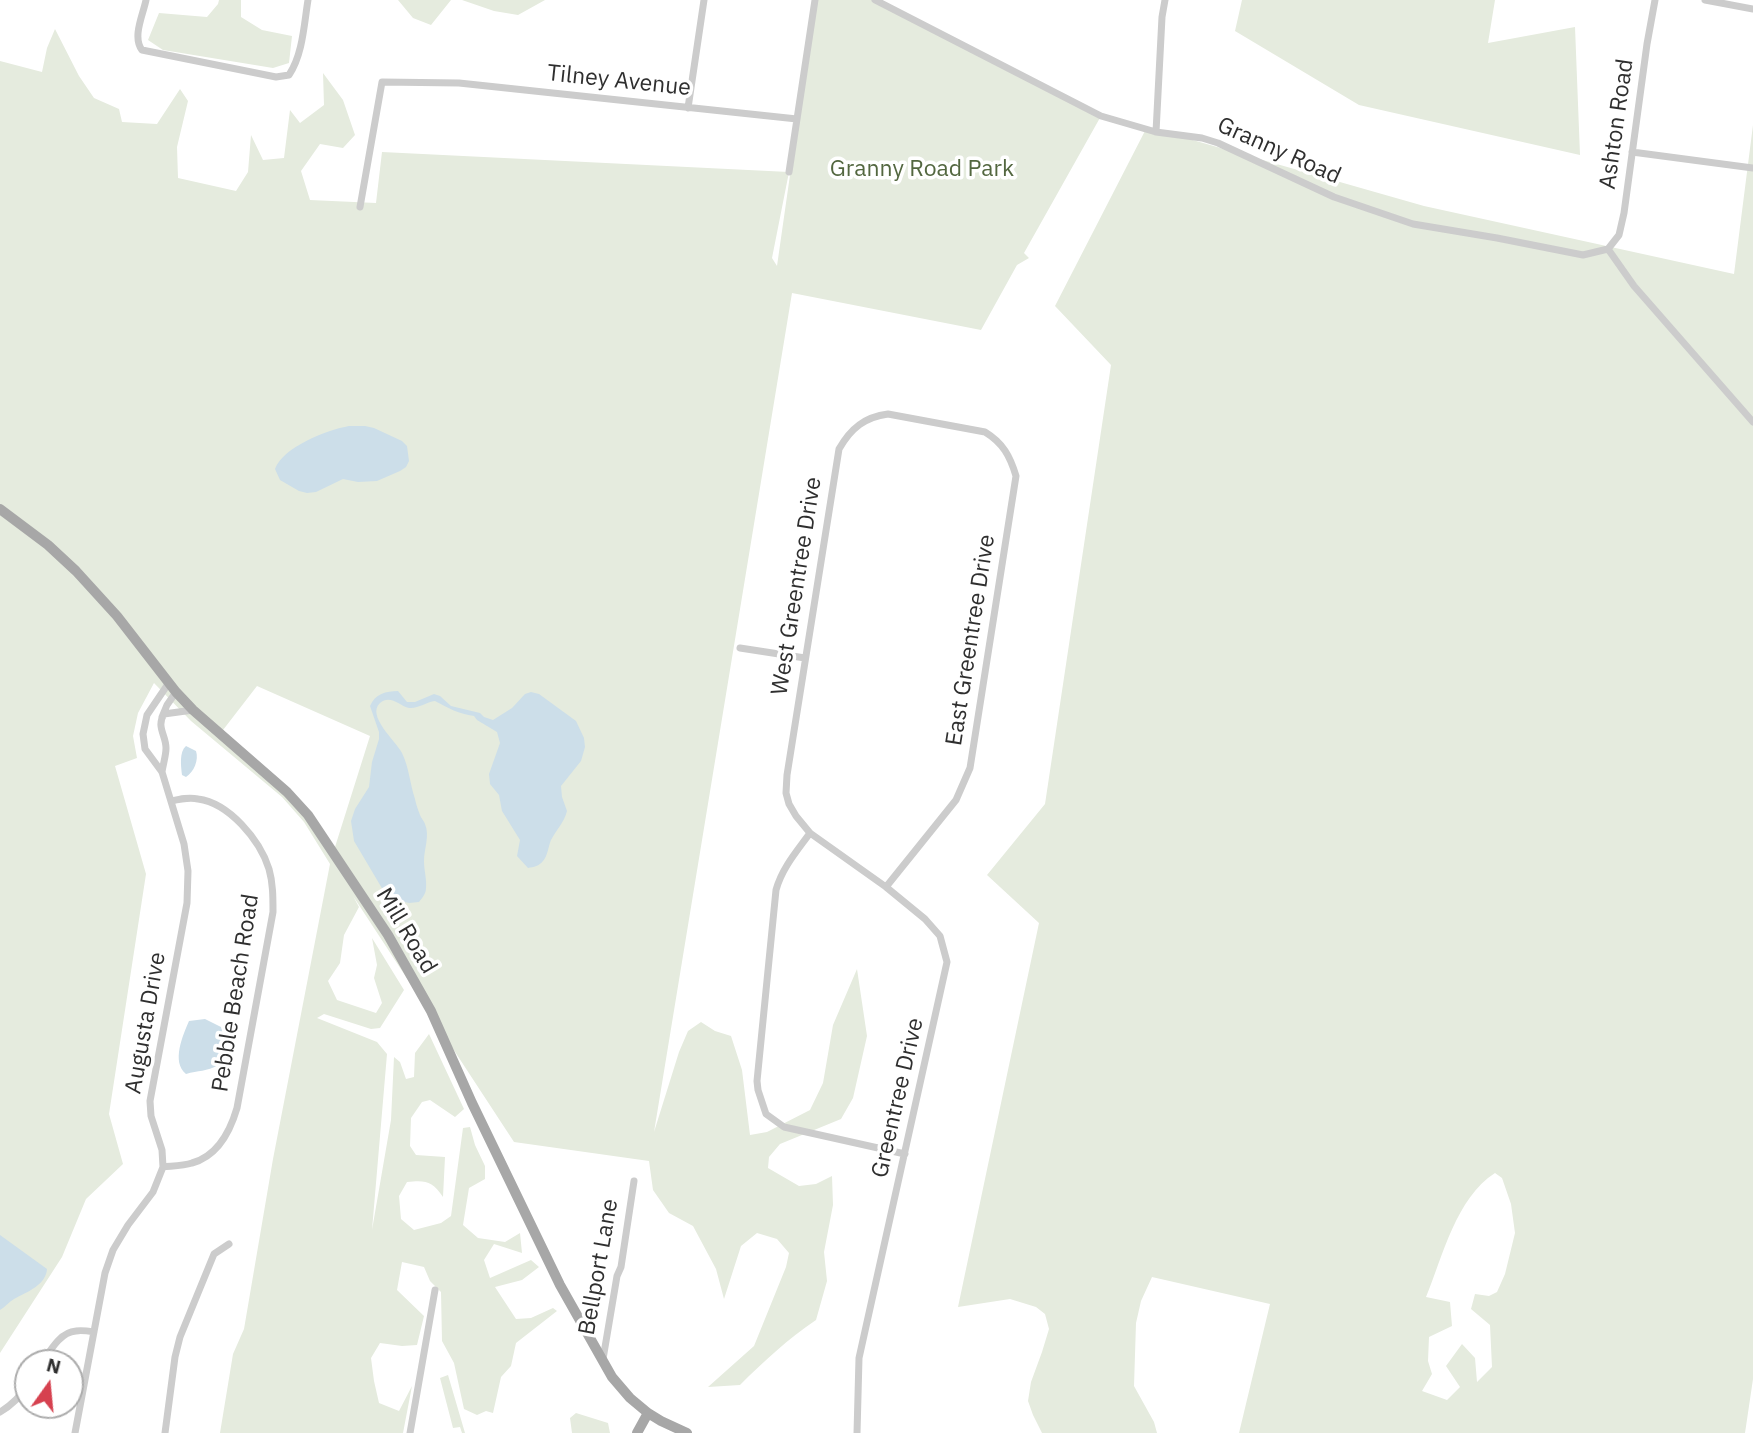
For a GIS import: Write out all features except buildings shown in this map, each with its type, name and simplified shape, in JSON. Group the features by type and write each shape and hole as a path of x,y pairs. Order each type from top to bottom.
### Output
{"main road":[{"name":"Mill Road","path":"0,509 48,544 90,584 176,692 287,792 308,816 388,935 430,1011 560,1285 612,1377 648,1413 687,1433"},
{"path":"637,1433 648,1413"}],"street":[{"path":"146,0 138,42 142,50 276,77 289,75 293,69 308,0"},
{"path":"688,107 705,0"},
{"path":"789,172 815,0"},
{"name":"Granny Road","path":"875,0 1101,116 1156,132 1202,138 1218,143 1334,197 1413,224 1583,255 1608,249"},
{"path":"1156,132 1165,0"},
{"name":"Ashton Road","path":"1608,249 1619,235 1624,213 1655,0"},
{"path":"1705,0 1753,9"},
{"name":"Tilney Avenue","path":"360,207 382,82 459,83 797,119"},
{"path":"1632,152 1753,169"},
{"path":"1608,249 1634,286 1753,422"},
{"name":"West Greentree Drive","path":"810,833 796,816 786,793 787,775 839,449 862,422 877,416 888,414 936,423"},
{"name":"East Greentree Drive","path":"886,887 956,800 971,768 1016,476 1009,455 994,438 976,429 936,423"},
{"path":"740,648 805,658"},
{"name":"Augusta Drive","path":"163,1167 162,1150 151,1116 150,1101 187,903 188,871 184,844 162,772 145,749 143,734 147,715 169,684"},
{"path":"161,717 176,692"},
{"path":"161,717 164,714 193,710"},
{"name":"Augusta Drive","path":"161,717 160,727 166,746 162,772"},
{"name":"Pebble Beach Road","path":"163,1167 192,1163 209,1155 223,1142 233,1122 273,912 273,889 268,867 257,843 240,822 217,806 199,799 171,801"},
{"path":"810,833 787,865 776,890 758,1090 766,1114 784,1127 905,1154"},
{"name":"Greentree Drive","path":"810,833 886,887 933,926 940,936 947,962 859,1358 857,1433"},
{"path":"342,880 344,869"},
{"path":"84,1383 105,1273 113,1250 153,1192 163,1167"},
{"name":"Bellport Lane","path":"602,1360 617,1276 621,1267 634,1181"},
{"path":"165,1433 180,1336 214,1254 229,1244"},
{"path":"410,1433 435,1290"},
{"path":"51,1349 63,1336 73,1331 94,1332"}],"green space":[{"path":"219,0 241,0 241,17 262,30 292,36 289,63 273,68 163,50 148,40 159,13 207,17"},
{"path":"398,0 451,0 431,25 413,18"},
{"path":"462,0 545,0 518,15 494,11"},
{"name":"Granny Road Park","path":"815,0 878,0 1101,116 1024,253 1029,258 1017,265 981,330 792,293 654,1132 679,1052 688,1031 701,1022 715,1031 731,1036 742,1070 750,1135 767,1132 810,1110 823,1083 833,1025 857,969 867,1036 853,1098 841,1119 780,1144 769,1157 768,1168 799,1186 816,1184 832,1176 833,1205 824,1252 827,1281 816,1320 776,1351 740,1385 708,1387 754,1346 786,1267 789,1253 777,1239 757,1233 741,1246 724,1299 716,1269 693,1226 669,1213 653,1190 649,1161 514,1142 353,896 359,907 344,935 340,963 328,981 337,1000 376,1013 382,1003 374,978 377,965 372,938 404,990 380,1028 371,1029 324,1014 317,1018 377,1042 387,1054 372,1230 391,1120 394,1057 400,1062 406,1079 414,1077 415,1053 429,1034 464,1109 455,1117 430,1100 422,1102 411,1118 410,1146 416,1155 445,1157 443,1197 428,1183 407,1182 399,1196 401,1219 414,1230 441,1223 451,1216 463,1128 470,1127 485,1166 485,1179 469,1188 463,1225 478,1238 505,1242 520,1233 522,1253 494,1244 484,1260 490,1278 531,1260 539,1267 522,1280 495,1287 516,1319 531,1318 553,1308 557,1311 516,1343 511,1366 501,1377 493,1413 486,1411 477,1415 464,1409 454,1363 442,1341 441,1292 430,1281 424,1267 402,1262 397,1290 424,1316 417,1345 380,1343 371,1358 379,1403 399,1411 412,1386 403,1433 220,1433 233,1354 244,1329 273,1159 330,864 304,822 282,797 191,721 154,683 138,713 133,736 137,758 115,766 146,874 109,1114 123,1164 86,1199 62,1257 0,1353 0,61 42,72 47,48 55,29 79,76 94,98 119,109 122,122 157,124 180,89 188,101 177,147 178,178 236,191 248,172 251,135 263,160 284,158 290,110 300,123 324,105 323,73 343,100 355,135 343,148 320,144 301,171 310,200 376,203 382,152 789,172 772,258 777,266","holes":["257,686 370,736 335,847 223,730"]},
{"path":"1242,0 1495,0 1488,43 1575,27 1580,155 1359,105 1235,31"},
{"path":"1753,125 1753,1379 1745,1433 1239,1433 1270,1304 1152,1277 1141,1301 1136,1323 1134,1386 1154,1422 1157,1433 1042,1433 1028,1401 1031,1382 1049,1329 1045,1314 1036,1307 1010,1299 958,1307 1039,923 987,875 1045,804 1111,365 1055,306 1147,127 1424,206 1734,274","holes":["1495,1173 1502,1178 1511,1204 1515,1233 1505,1274 1497,1292 1489,1296 1475,1294 1471,1309 1490,1325 1492,1367 1477,1382 1475,1358 1462,1344 1446,1366 1460,1387 1447,1400 1422,1391 1432,1374 1428,1361 1429,1337 1452,1326 1450,1302 1426,1297 1452,1229 1470,1197"]},
{"path":"448,1375 465,1433 462,1433 460,1427 453,1428 440,1378"},
{"path":"576,1413 608,1423 610,1433 572,1433 570,1418"}],"water":[{"path":"349,426 374,428 402,441 407,446 409,461 406,467 377,481 358,482 343,479 316,492 307,493 280,480 275,469 287,454 329,431"},
{"path":"398,691 407,702 415,702 434,694 451,706 480,713 493,720 531,692 539,694 576,721 585,747 581,761 561,786 567,811 540,864 528,868 517,856 520,840 502,811 499,795 490,784 489,774 500,743 497,732 474,716 435,701 409,708 387,700 380,703 377,715 404,758 417,807 425,823 426,890 419,902 409,903 397,900 383,890 354,841 351,821 369,787 372,762 379,739 370,706 381,694"},
{"path":"186,746 196,751 197,758 186,777 182,775 181,763 182,752"},
{"path":"205,1019 221,1027 224,1038 218,1065 186,1074 179,1063 184,1034 189,1021"},
{"path":"0,1235 47,1269 40,1284 0,1310"}]}
